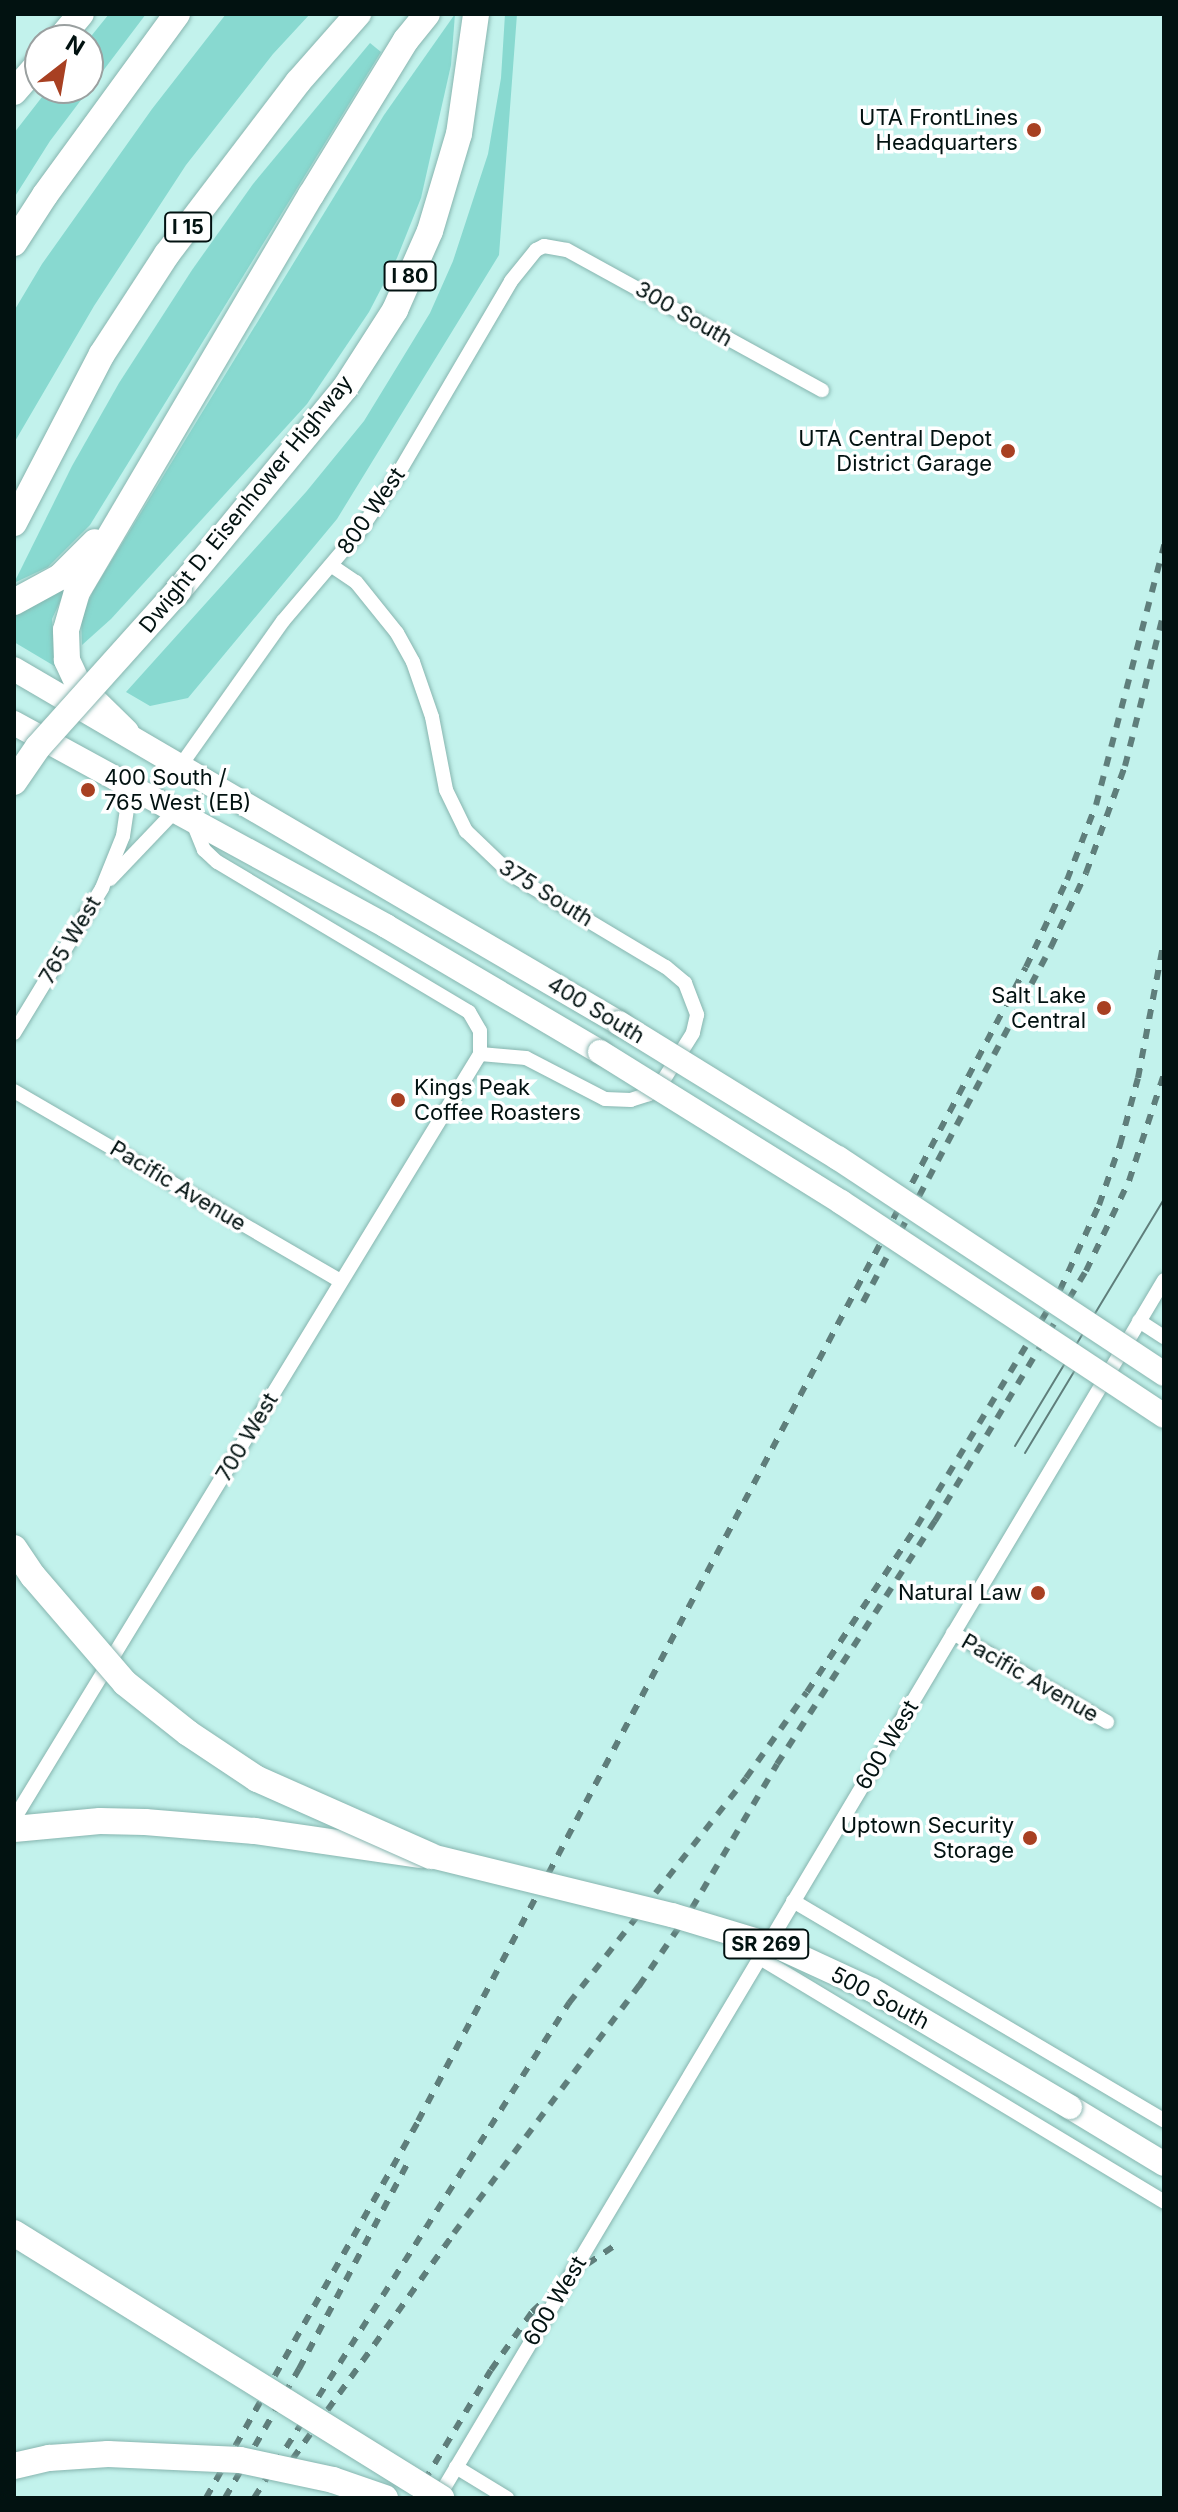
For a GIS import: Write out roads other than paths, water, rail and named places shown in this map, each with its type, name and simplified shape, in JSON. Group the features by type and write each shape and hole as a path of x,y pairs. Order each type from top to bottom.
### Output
{"highway":[{"path":"14,243 45,195 177,14"},
{"name":"I 15","path":"14,523 102,354 167,254 289,93 358,14"},
{"path":"126,732 79,686 67,660 66,630 77,592 406,40 427,14"},
{"name":"Dwight D. Eisenhower Highway","path":"14,782 38,747 179,590 345,388 395,310 430,231 459,134 476,14"},
{"path":"14,602 60,577 81,558 168,437"},
{"path":"14,1548 33,1576 125,1683 188,1733 257,1779 431,1856"},
{"path":"14,1829 100,1821 145,1822 255,1831 431,1856"},
{"path":"14,2233 440,2498"},
{"path":"14,2466 49,2458 108,2454 240,2460 333,2480 385,2498"}],"main road":[{"name":"400 South","path":"14,669 619,1023 838,1158 1164,1374"},
{"name":"400 South","path":"14,723 386,926 600,1052 828,1194 1164,1416"},
{"name":"500 South","path":"431,1856 672,1915 781,1948 872,1990 1164,2164"}],"street":[{"name":"300 South","path":"544,246 567,250 639,287 822,390"},
{"name":"800 West","path":"181,765 283,621 332,566 395,479 518,271 544,246"},
{"name":"375 South","path":"332,566 356,582 397,633 413,662 432,717 446,790 457,817 476,844 512,875 666,967 685,983 693,1000 696,1027 669,1072 649,1094 631,1100 612,1100 538,1062 480,1054"},
{"name":"765 West","path":"14,1033 102,888 123,836 130,789"},
{"name":"765 West","path":"102,888 184,818"},
{"path":"184,818 204,850 217,862 469,1012 480,1031 480,1054"},
{"name":"700 West","path":"14,1819 480,1054"},
{"name":"Pacific Avenue","path":"14,1091 341,1281"},
{"name":"600 West","path":"440,2498 1164,1280"},
{"path":"1139,1321 1164,1337"},
{"name":"Pacific Avenue","path":"953,1633 1107,1722"},
{"name":"500 South","path":"793,1901 1164,2120"},
{"name":"500 South","path":"760,1958 1164,2202"},
{"path":"456,2467 507,2498"}],"tram line":[{"path":"1015,1446 1164,1199"},
{"path":"1025,1453 1083,1357"}],"railway":[{"path":"206,2498 418,2121 1026,967 1067,880 1096,805 1164,545"},
{"path":"863,1302 1051,947 1086,873 1125,766 1164,612"},
{"path":"254,2498 569,2003 746,1778 807,1692 917,1526 1060,1290 1099,1205 1120,1145 1138,1078 1164,941"},
{"path":"281,2475 454,2233 639,1986 692,1908 777,1764 935,1521 1086,1271 1129,1181 1164,1074"},
{"path":"225,2498 299,2369 407,2164"},
{"path":"414,2498 491,2370 532,2312 571,2275 614,2246"}],"place":[{"name":"UTA FrontLines Headquarters","path":"1034,130"},
{"name":"UTA Central Depot District Garage","path":"1008,451"},
{"name":"400 South / 765 West (EB)","path":"88,790"},
{"name":"Salt Lake Central","path":"1104,1008"},
{"name":"Kings Peak Coffee Roasters","path":"398,1100"},
{"name":"Natural Law","path":"1038,1593"},
{"name":"Uptown Security Storage","path":"1030,1838"}]}
